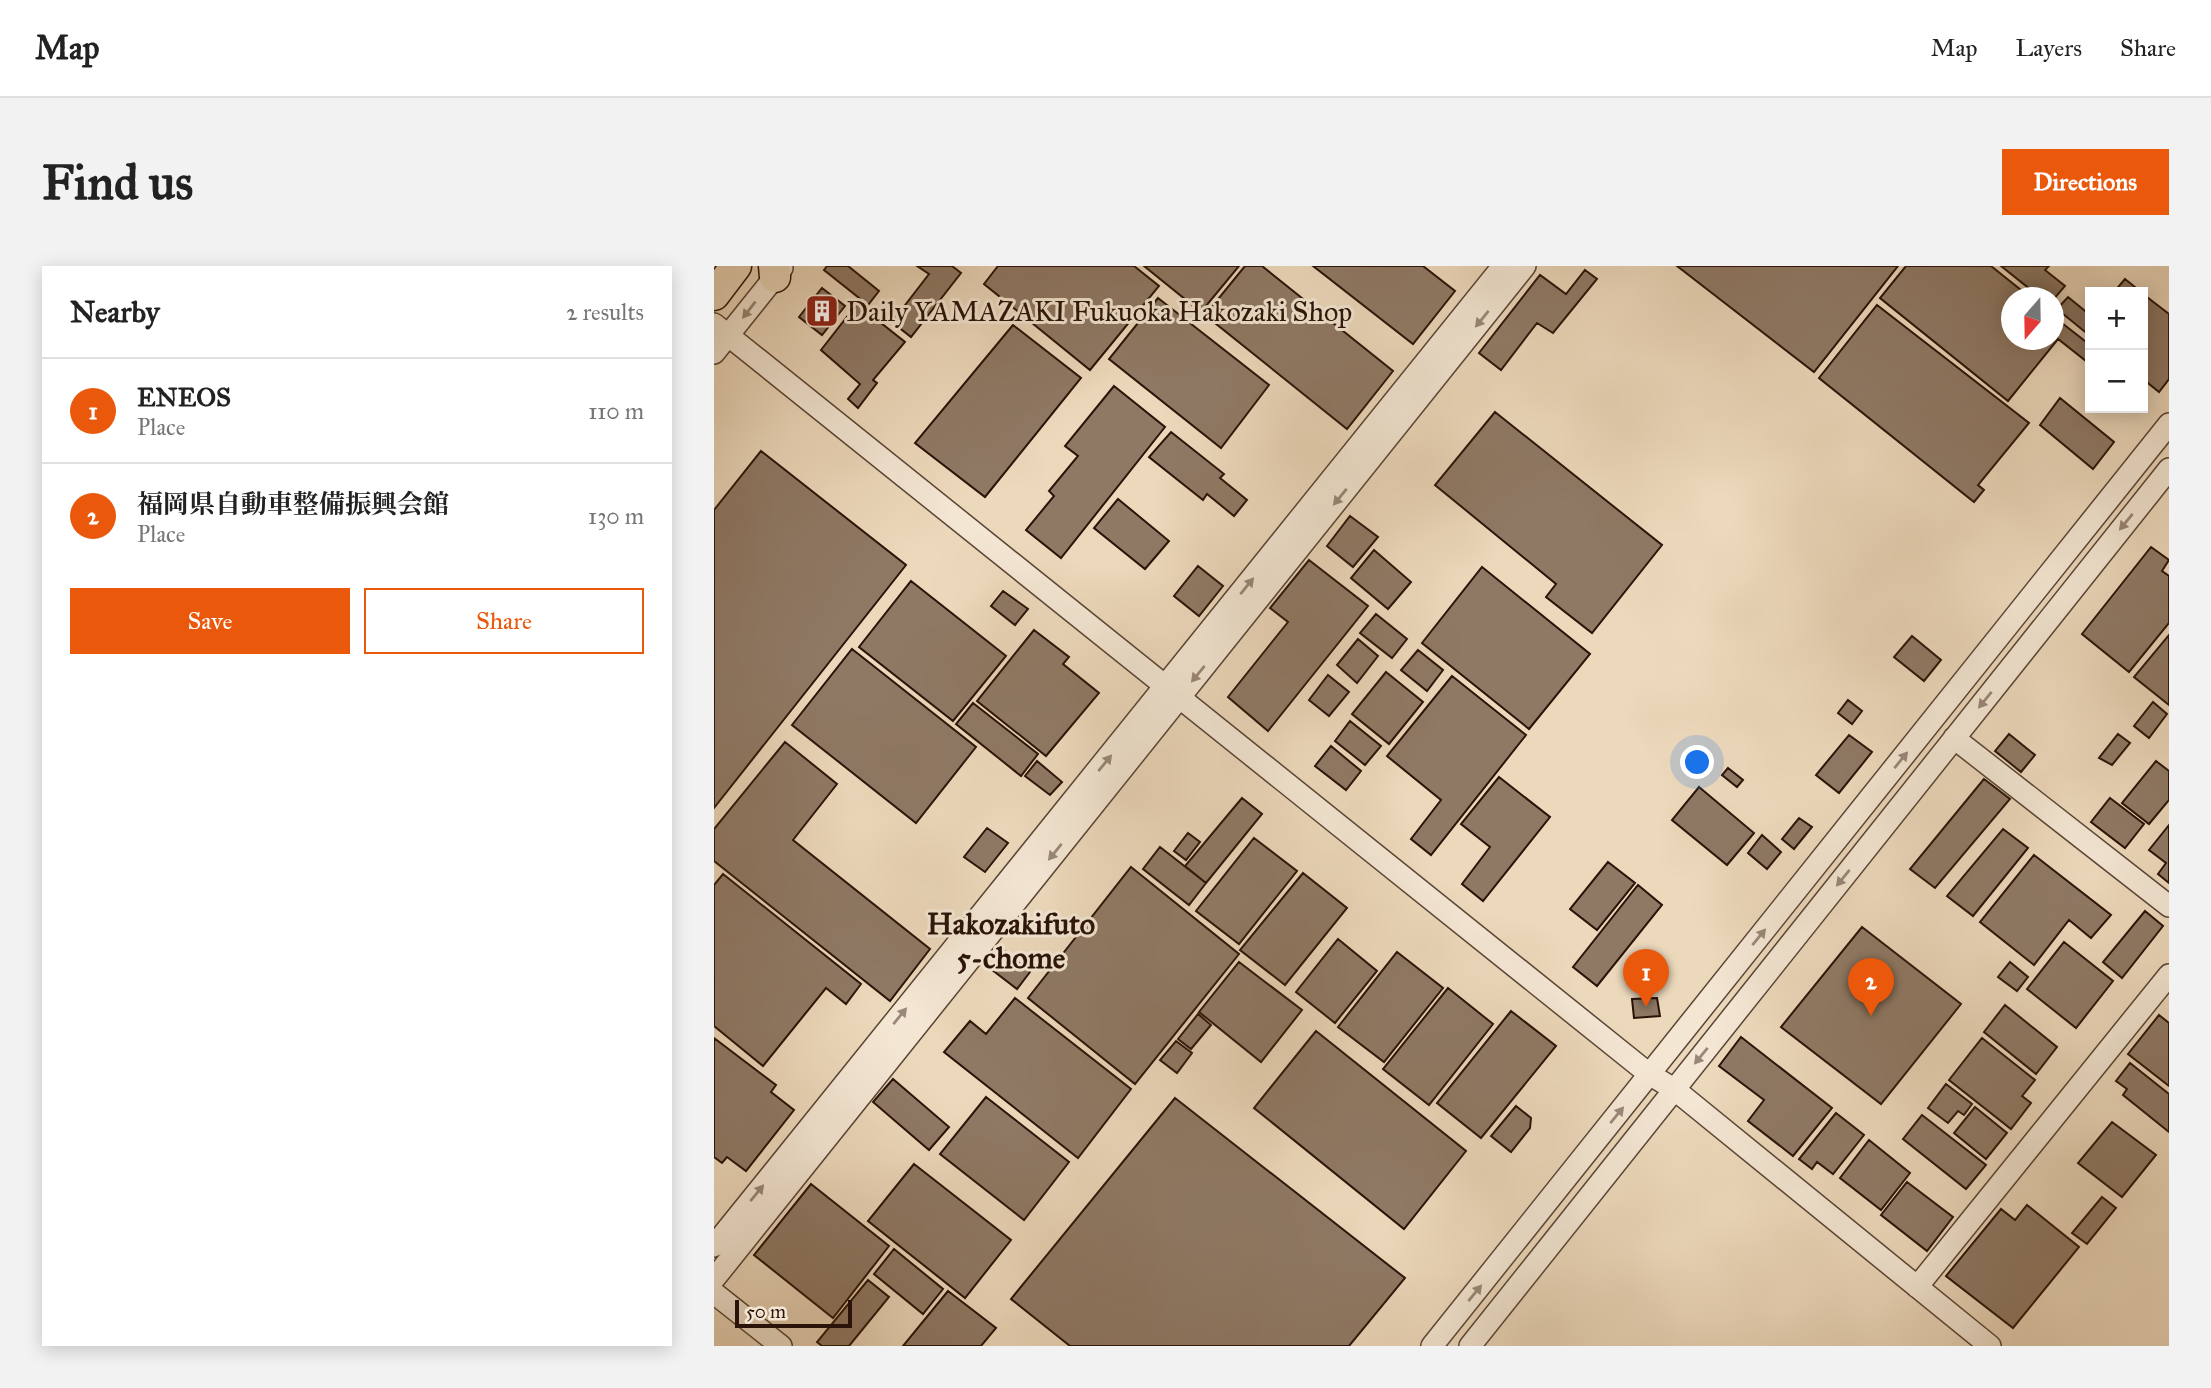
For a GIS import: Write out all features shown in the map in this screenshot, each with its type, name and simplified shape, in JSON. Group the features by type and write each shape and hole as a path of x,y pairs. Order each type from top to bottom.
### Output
{"highway":[{"path":"714,284 728,266"},
{"path":"714,295 736,266"}],"street":[{"path":"714,275 722,266"},
{"path":"714,1279 1503,266"},
{"path":"714,1246 1525,266"},
{"path":"714,353 721,330 777,270"},
{"path":"721,330 1649,1074 1674,1089 1990,1346"},
{"path":"1432,1346 2169,424"},
{"path":"1470,1346 2169,469"},
{"path":"1954,738 2169,906"},
{"path":"1917,1287 2169,975"},
{"path":"714,1293 780,1346"}],"building":[{"path":"827,266 848,266 879,291 868,305 824,270"},
{"path":"917,266 952,266 961,273 911,337 892,322 929,274"},
{"path":"998,266 1134,266 1159,286 1090,370 984,284"},
{"path":"1144,266 1239,266 1201,312"},
{"path":"1245,266 1262,266 1393,371 1347,429 1205,315"},
{"path":"1313,266 1423,266 1455,291 1413,344"},
{"path":"1677,266 1898,266 1814,372"},
{"path":"1906,266 1991,266 2017,287 2001,287 2001,350 2049,350 2008,401 1880,298"},
{"path":"2001,266 2049,266 2045,270 2065,286 2064,287 2027,287"},
{"path":"1585,270 1597,279 1553,333 1537,323 1501,370 1479,353 1540,275 1566,294"},
{"path":"2125,279 2135,287 2118,287"},
{"name":"Daily YAMAZAKI Fukuoka Hakozaki Shop","path":"822,288 845,306 822,335 799,317"},
{"path":"2068,297 2085,311 2085,332 2064,315 2064,301"},
{"path":"1158,298 1269,385 1221,448 1109,359"},
{"path":"2148,298 2169,314 2169,379 2159,392 2148,383"},
{"path":"857,304 905,342 873,380 877,383 858,408 848,399 860,384 821,350"},
{"path":"1877,305 2029,423 1978,485 1984,490 1974,502 1819,378"},
{"path":"1013,325 1081,378 985,497 915,443"},
{"path":"2064,325 2085,341 2085,360 2064,344"},
{"path":"1114,386 1165,427 1061,558 1026,530 1054,496 1049,491 1078,456 1065,446"},
{"path":"2060,398 2114,442 2093,469 2040,425"},
{"path":"1495,412 1662,545 1592,633 1546,597 1556,584 1435,485"},
{"path":"1171,432 1224,474 1220,478 1247,500 1234,516 1207,494 1203,500 1149,457"},
{"path":"761,451 906,565 714,808 714,510"},
{"path":"1118,499 1169,541 1145,569 1094,528"},
{"path":"1350,516 1378,537 1353,567 1327,546"},
{"path":"2151,547 2169,560 2162,571 2169,576 2169,623 2129,672 2082,634"},
{"path":"1374,550 1411,582 1388,609 1351,578"},
{"path":"1309,560 1368,606 1268,731 1228,697 1288,622 1270,608"},
{"path":"1198,566 1223,586 1199,616 1174,596"},
{"path":"1482,567 1590,654 1529,729 1422,643"},
{"path":"911,581 1006,656 953,721 859,647"},
{"path":"1003,591 1028,609 1015,625 991,606"},
{"path":"1376,614 1407,639 1392,658 1360,633"},
{"path":"1034,630 1069,657 1063,664 1099,693 1046,756 977,701"},
{"path":"2169,635 2169,705 2134,677"},
{"path":"1912,636 1941,660 1924,681 1894,657"},
{"path":"1358,639 1378,656 1357,683 1337,665"},
{"path":"852,649 976,747 916,823 792,725"},
{"path":"1418,650 1443,670 1427,691 1401,670"},
{"path":"1386,672 1423,702 1389,744 1352,714"},
{"path":"1328,675 1349,692 1329,716 1309,700"},
{"path":"1452,676 1526,735 1431,855 1411,839 1441,800 1387,756"},
{"path":"1848,700 1862,711 1852,724 1838,713"},
{"path":"2153,702 2167,714 2149,738 2134,726"},
{"path":"973,703 1038,754 1021,776 956,724"},
{"path":"1350,721 1381,746 1365,765 1335,741"},
{"path":"2009,734 2035,755 2021,772 1995,751"},
{"path":"2118,734 2130,743 2112,765 2099,758"},
{"path":"1849,735 1872,752 1839,793 1816,775"},
{"path":"785,742 837,784 793,840 930,949 890,1001 714,861 714,829"},
{"path":"1331,746 1361,771 1346,790 1315,766"},
{"path":"1037,761 1062,782 1050,795 1025,776"},
{"path":"2156,761 2169,771 2169,800 2149,824 2122,803"},
{"path":"1728,768 1743,780 1737,787 1722,775"},
{"path":"1499,777 1550,817 1483,901 1462,884 1490,847 1461,824"},
{"path":"1984,779 2010,799 1935,888 1910,869"},
{"path":"1699,787 1754,833 1727,865 1672,820"},
{"path":"1242,798 1262,814 1206,883 1185,866"},
{"path":"2110,798 2144,824 2125,848 2091,822"},
{"path":"1799,818 1812,827 1794,849 1782,839"},
{"path":"2169,825 2169,883 2158,874 2166,863 2149,850"},
{"path":"987,828 1008,843 985,872 964,857"},
{"path":"2003,829 2028,848 1973,916 1947,896"},
{"path":"1188,833 1200,842 1186,860 1174,851"},
{"path":"1762,835 1781,852 1767,869 1748,853"},
{"path":"1254,838 1297,871 1239,944 1196,911"},
{"path":"1160,847 1206,883 1189,905 1143,869"},
{"path":"2034,855 2111,915 2091,938 2069,920 2034,965 1980,922"},
{"path":"1608,862 1635,883 1597,930 1570,909"},
{"path":"1131,867 1239,954 1135,1084 1028,998"},
{"path":"1303,873 1347,908 1285,985 1240,950"},
{"path":"723,874 861,984 846,1004 826,988 763,1066 714,1026 714,885"},
{"path":"1638,885 1662,905 1597,986 1573,967"},
{"path":"2145,911 2163,926 2122,978 2103,962"},
{"path":"1862,927 1961,1004 1881,1104 1781,1027"},
{"path":"1338,939 1377,971 1335,1023 1296,992"},
{"path":"2064,942 2113,981 2076,1028 2027,989"},
{"path":"1005,951 1030,972 1017,989 991,969"},
{"path":"1397,952 1443,988 1384,1062 1338,1027"},
{"path":"1239,962 1302,1010 1261,1062 1199,1012"},
{"path":"2010,962 2028,977 2017,991 1998,977"},
{"path":"1448,988 1493,1024 1429,1105 1383,1069"},
{"path":"1015,998 1131,1089 1078,1158 944,1052 970,1021 986,1034"},
{"path":"1657,998 1660,1016 1634,1018 1632,999"},
{"path":"2005,1005 2057,1047 2036,1074 1984,1032"},
{"path":"1511,1011 1556,1046 1481,1138 1437,1103"},
{"path":"1198,1014 1211,1025 1191,1049 1178,1039"},
{"path":"2159,1015 2169,1023 2169,1086 2128,1054"},
{"path":"1316,1031 1466,1151 1404,1229 1254,1108"},
{"path":"1741,1037 1832,1108 1793,1156 1748,1121 1764,1100 1719,1066"},
{"path":"714,1038 776,1085 771,1092 794,1110 746,1171 727,1157 722,1163 714,1157"},
{"path":"1982,1038 2035,1080 2022,1096 2031,1103 2011,1129 1949,1080"},
{"path":"1176,1041 1192,1053 1177,1073 1160,1060"},
{"path":"2130,1063 2169,1094 2169,1132 2123,1095 2127,1089 2116,1081"},
{"path":"893,1079 949,1127 929,1150 873,1102"},
{"path":"1946,1084 1972,1104 1964,1115 1958,1111 1948,1123 1928,1108"},
{"path":"986,1097 1069,1162 1024,1220 940,1154"},
{"path":"1175,1098 1405,1278 1349,1346 1070,1346 1011,1299"},
{"path":"1516,1106 1531,1118 1530,1128 1511,1152 1491,1136"},
{"path":"1975,1107 2007,1133 1986,1159 1954,1133"},
{"path":"1836,1113 1864,1135 1833,1174 1817,1162 1812,1169 1799,1159"},
{"path":"1922,1115 1986,1165 1966,1189 1903,1139"},
{"path":"2112,1122 2156,1155 2122,1197 2078,1163"},
{"path":"1869,1140 1910,1173 1881,1210 1840,1178"},
{"path":"914,1164 1011,1240 965,1298 868,1221"},
{"path":"1907,1182 1953,1217 1927,1251 1881,1215"},
{"path":"811,1184 889,1246 833,1318 754,1255"},
{"path":"2102,1197 2116,1208 2087,1244 2072,1233"},
{"path":"2027,1205 2079,1247 2013,1328 1946,1276 2001,1209 2015,1220"},
{"path":"894,1249 943,1289 923,1314 874,1274"},
{"path":"868,1280 889,1297 849,1346 822,1346 817,1342"},
{"path":"948,1291 996,1328 981,1346 903,1346"}],"place":[{"name":"Daily YAMAZAKI Fukuoka Hakozaki Shop","path":"822,311"},
{"name":"ENEOS","path":"1646,1007"},
{"name":"福岡県自動車整備振興会館","path":"1871,1016"}],"district":[{"name":"Hakozakifuto 5-chome","path":"1011,941"}]}
